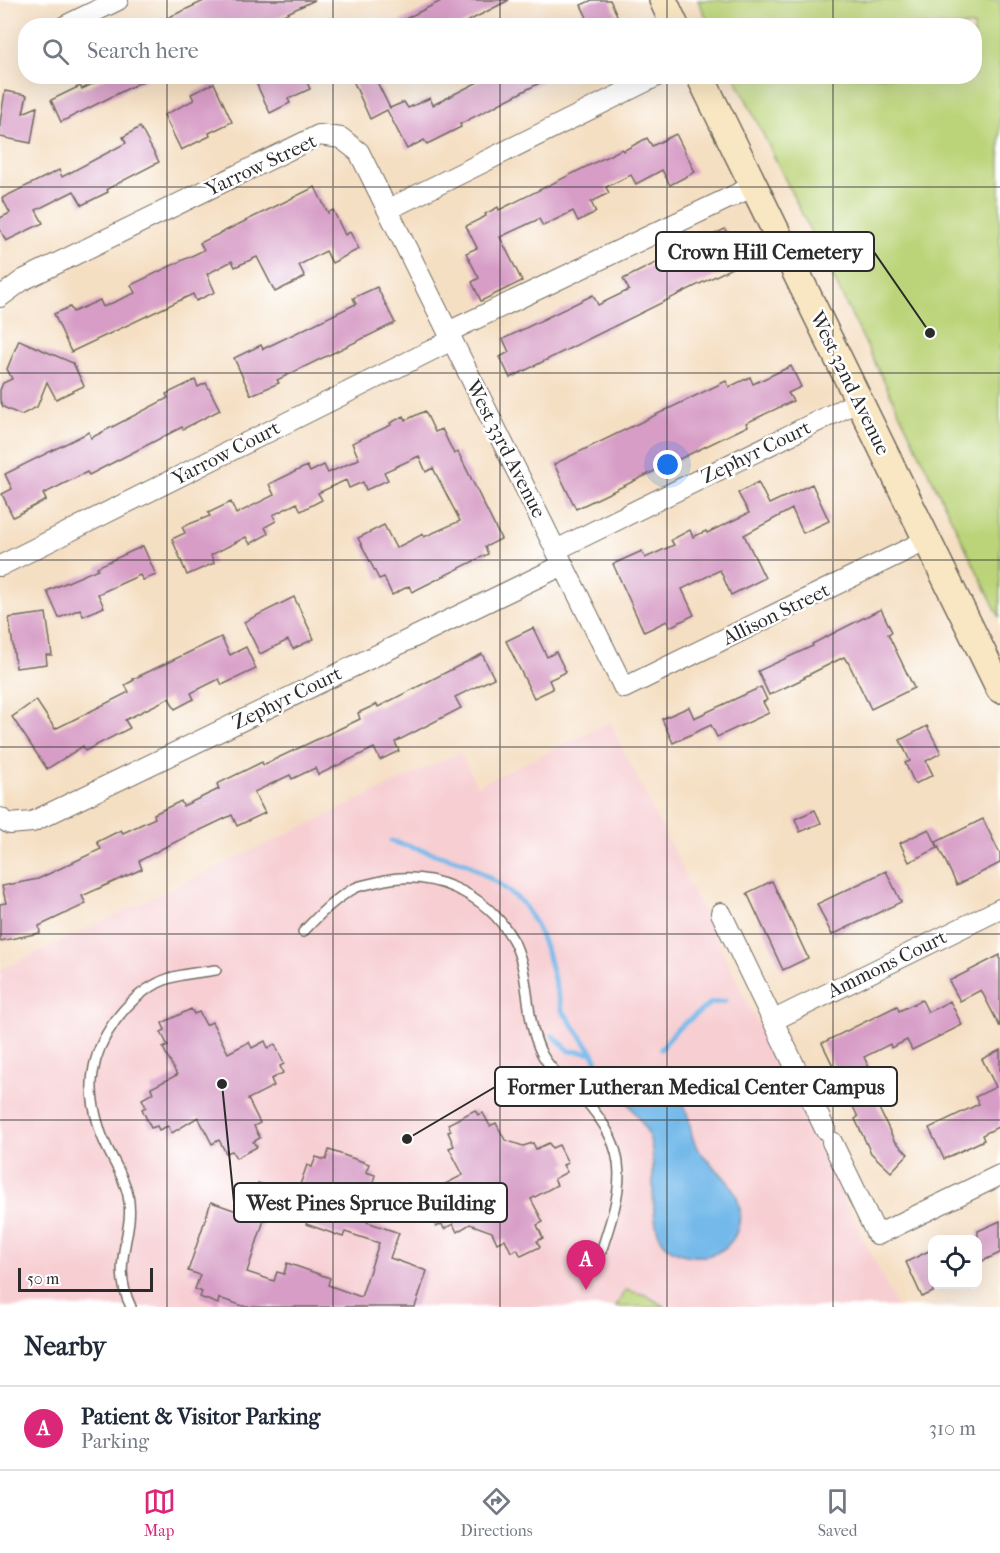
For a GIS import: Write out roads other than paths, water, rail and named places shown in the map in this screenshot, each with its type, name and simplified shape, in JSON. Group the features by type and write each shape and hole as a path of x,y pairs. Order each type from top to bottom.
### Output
{"street":[{"path":"81,18 118,0"},
{"path":"663,0 671,18"},
{"path":"389,209 641,84"},
{"name":"West 32nd Avenue","path":"704,84 1000,689"},
{"name":"Yarrow Street","path":"0,297 23,280 319,135 341,138 359,152 389,209"},
{"name":"Yarrow Court","path":"0,566 450,336 753,186"},
{"name":"West 33rd Avenue","path":"389,209 624,688"},
{"name":"Zephyr Court","path":"5,821 32,822 560,557 859,401"},
{"name":"Allison Street","path":"624,688 927,540"},
{"name":"Ammons Court","path":"774,1020 1000,909"},
{"path":"721,913 877,1235 1000,1175"}],"lane":[{"path":"303,932 332,902 357,887 389,878 419,878 447,884 475,897 496,917 512,940 524,968 533,1030 540,1051 551,1067 598,1115 612,1139 620,1168 616,1205 598,1261"},
{"path":"132,1307 122,1282 121,1257 129,1212 128,1194 99,1130 93,1103 93,1074 100,1049 112,1026 125,1008 138,996 158,982 216,970"}],"water":[{"path":"638,1069 652,1073 679,1100 687,1113 697,1148 735,1192 740,1211 736,1233 725,1248 717,1252 698,1256 686,1255 670,1249 658,1233 654,1209 651,1143 645,1127 625,1099 618,1084 621,1076"}],"waterway":[{"path":"391,841 466,863 522,902 536,925 547,952 562,1010 593,1053 602,1073"},
{"path":"661,1049 676,1030 711,1003 725,1001"},
{"path":"553,1036 570,1051 593,1053"}],"place":[{"name":"Crown Hill Cemetery","path":"930,333"},
{"name":"West Pines Spruce Building","path":"222,1084"},
{"name":"Former Lutheran Medical Center Campus","path":"407,1139"},
{"name":"Patient & Visitor Parking","path":"586,1290"}]}
